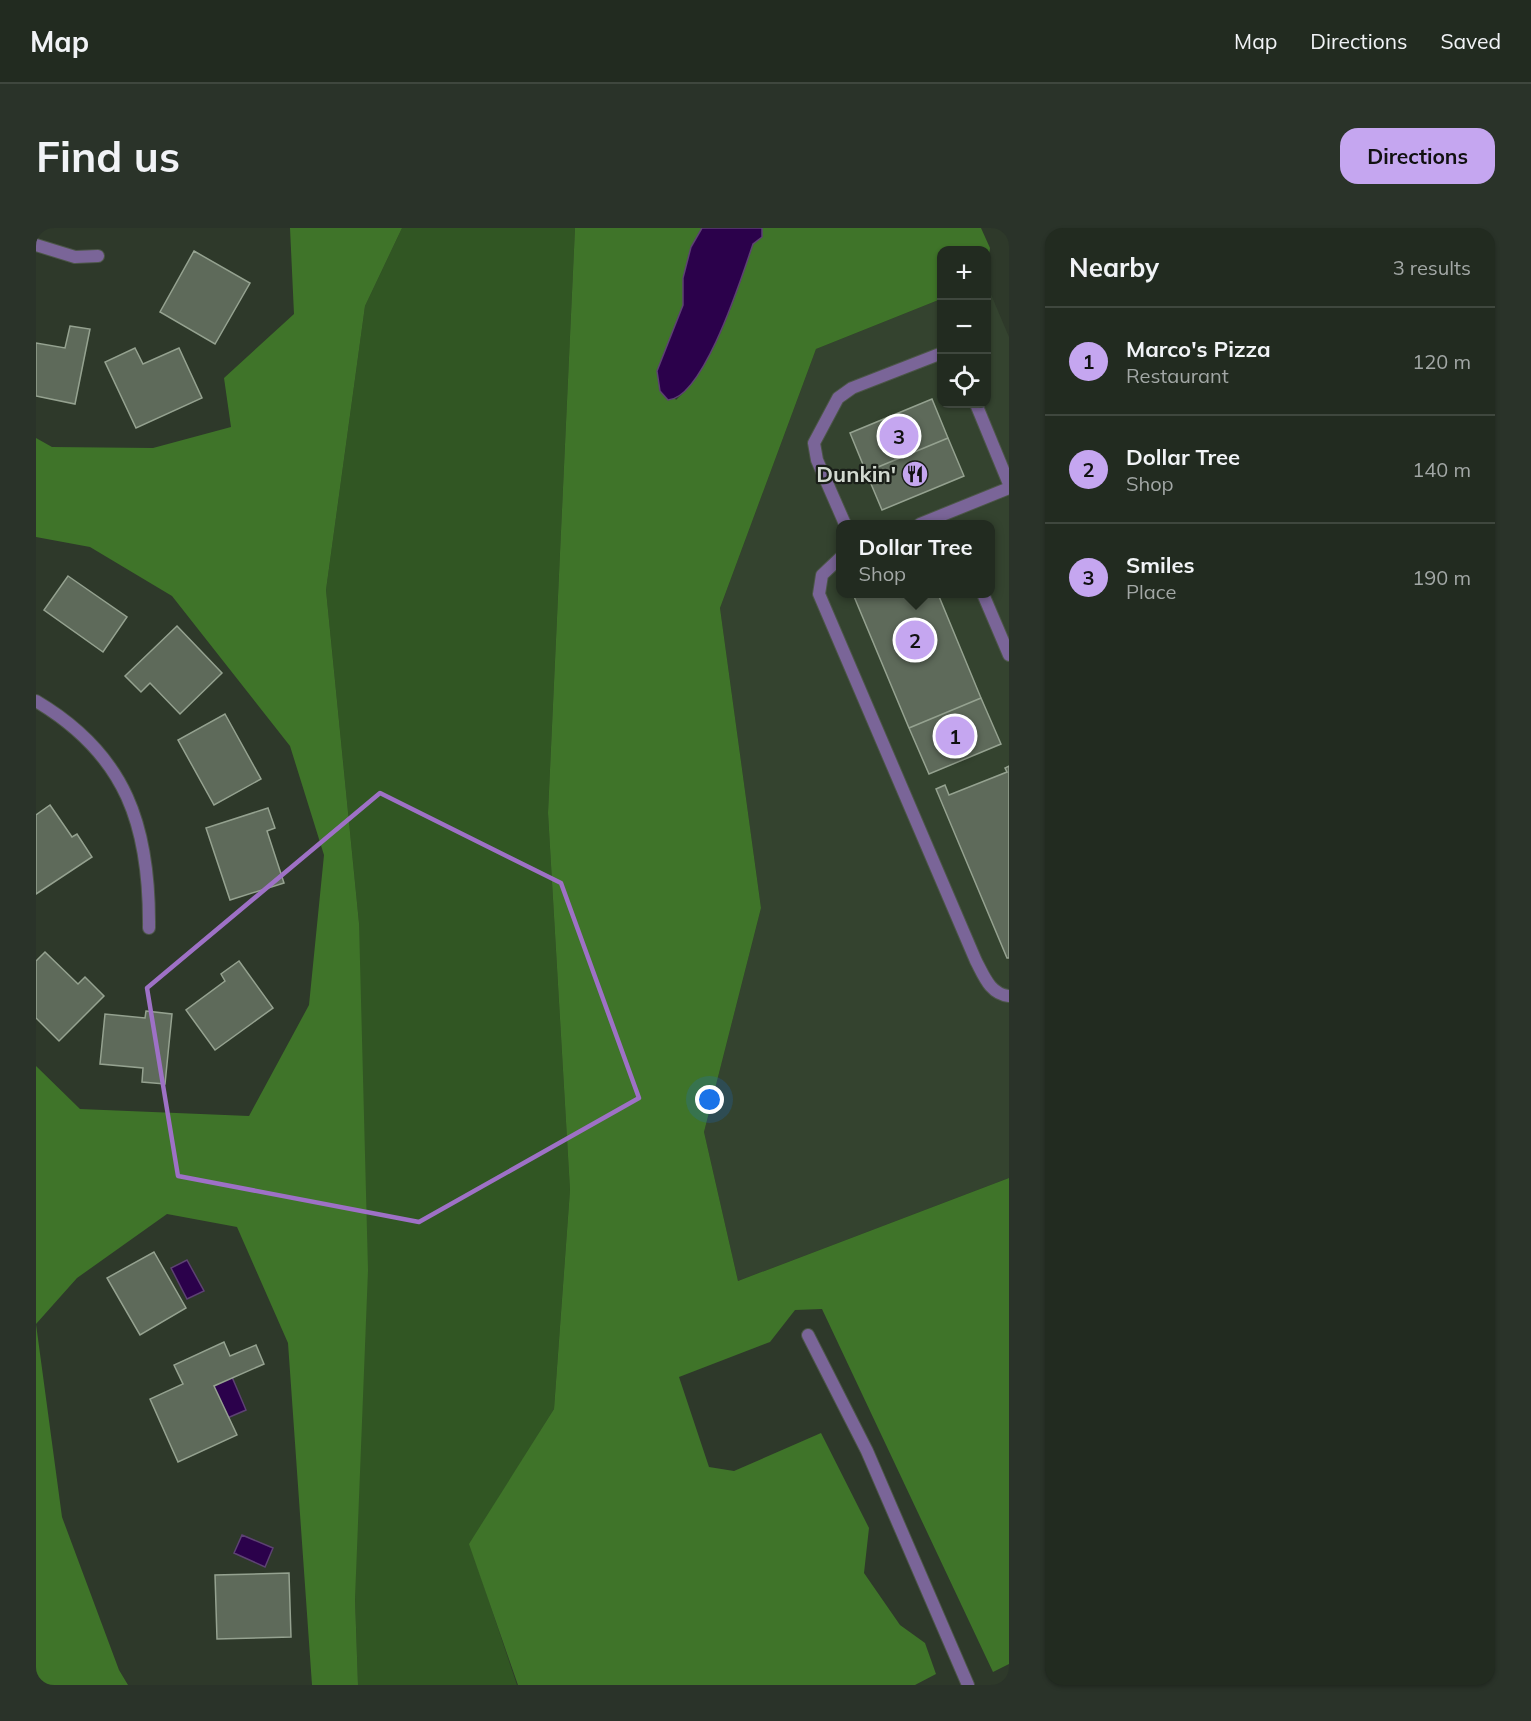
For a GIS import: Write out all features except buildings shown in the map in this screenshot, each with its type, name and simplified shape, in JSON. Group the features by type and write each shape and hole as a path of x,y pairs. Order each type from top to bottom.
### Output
{"street":[{"path":"36,245 75,257 98,256"},
{"path":"843,520 817,460 814,443 838,398 852,388 939,354"},
{"path":"952,519 1009,486 978,408"},
{"path":"836,562 822,575 819,594 976,961 988,984 1001,995 1009,996"},
{"path":"985,598 1009,655"},
{"path":"36,701 60,715 88,740 112,769 130,800 142,839 150,881 149,928"},
{"path":"808,1335 867,1451 968,1685"}],"highlighted area":[{"path":"380,793 561,883 639,1098 419,1222 178,1176 147,988"}],"shaded area":[{"path":"702,228 762,228 762,237 753,244 731,307 708,358 682,394 668,400 660,391 657,371 683,305 683,278 691,247"},
{"path":"991,294 1009,337 1009,1178 738,1281 704,1132 761,908 720,608 816,349 937,301 937,408 991,408"},
{"path":"187,1260 204,1291 187,1299 171,1268"},
{"path":"232,1377 246,1410 225,1419 211,1386"},
{"path":"242,1535 273,1548 265,1567 234,1553"}],"green space":[{"path":"290,228 402,228 365,306 326,590 359,923 368,1270 355,1599 358,1685 312,1685 288,1343 237,1227 167,1214 77,1278 36,1324 36,1066 80,1109 249,1116 309,1005 324,855 290,746 172,596 90,547 36,537 36,438 52,447 153,448 231,427 224,378 294,314"},
{"path":"402,228 575,228 548,813 570,1190 554,1409 470,1544 517,1685 358,1685 355,1599 359,923 326,590 365,306"},
{"path":"575,228 702,228 691,247 683,278 683,305 657,371 676,400 703,367 713,348 732,305 753,244 762,237 762,228 981,228 989,246 937,246 937,301 816,349 720,608 761,908 704,1132 738,1281 1009,1178 1009,1664 993,1672 822,1309 795,1310 770,1342 679,1377 709,1467 734,1471 821,1433 869,1528 864,1573 900,1625 925,1643 936,1674 915,1685 518,1685 469,1544 554,1409 570,1190 548,813"},
{"path":"36,1324 62,1517 119,1670 128,1685 36,1685"}],"place":[{"name":"Smiles","path":"899,436"},
{"name":"Dunkin'","path":"915,474"},
{"name":"Dollar Tree","path":"915,640"},
{"name":"Marco's Pizza","path":"955,736"}]}
